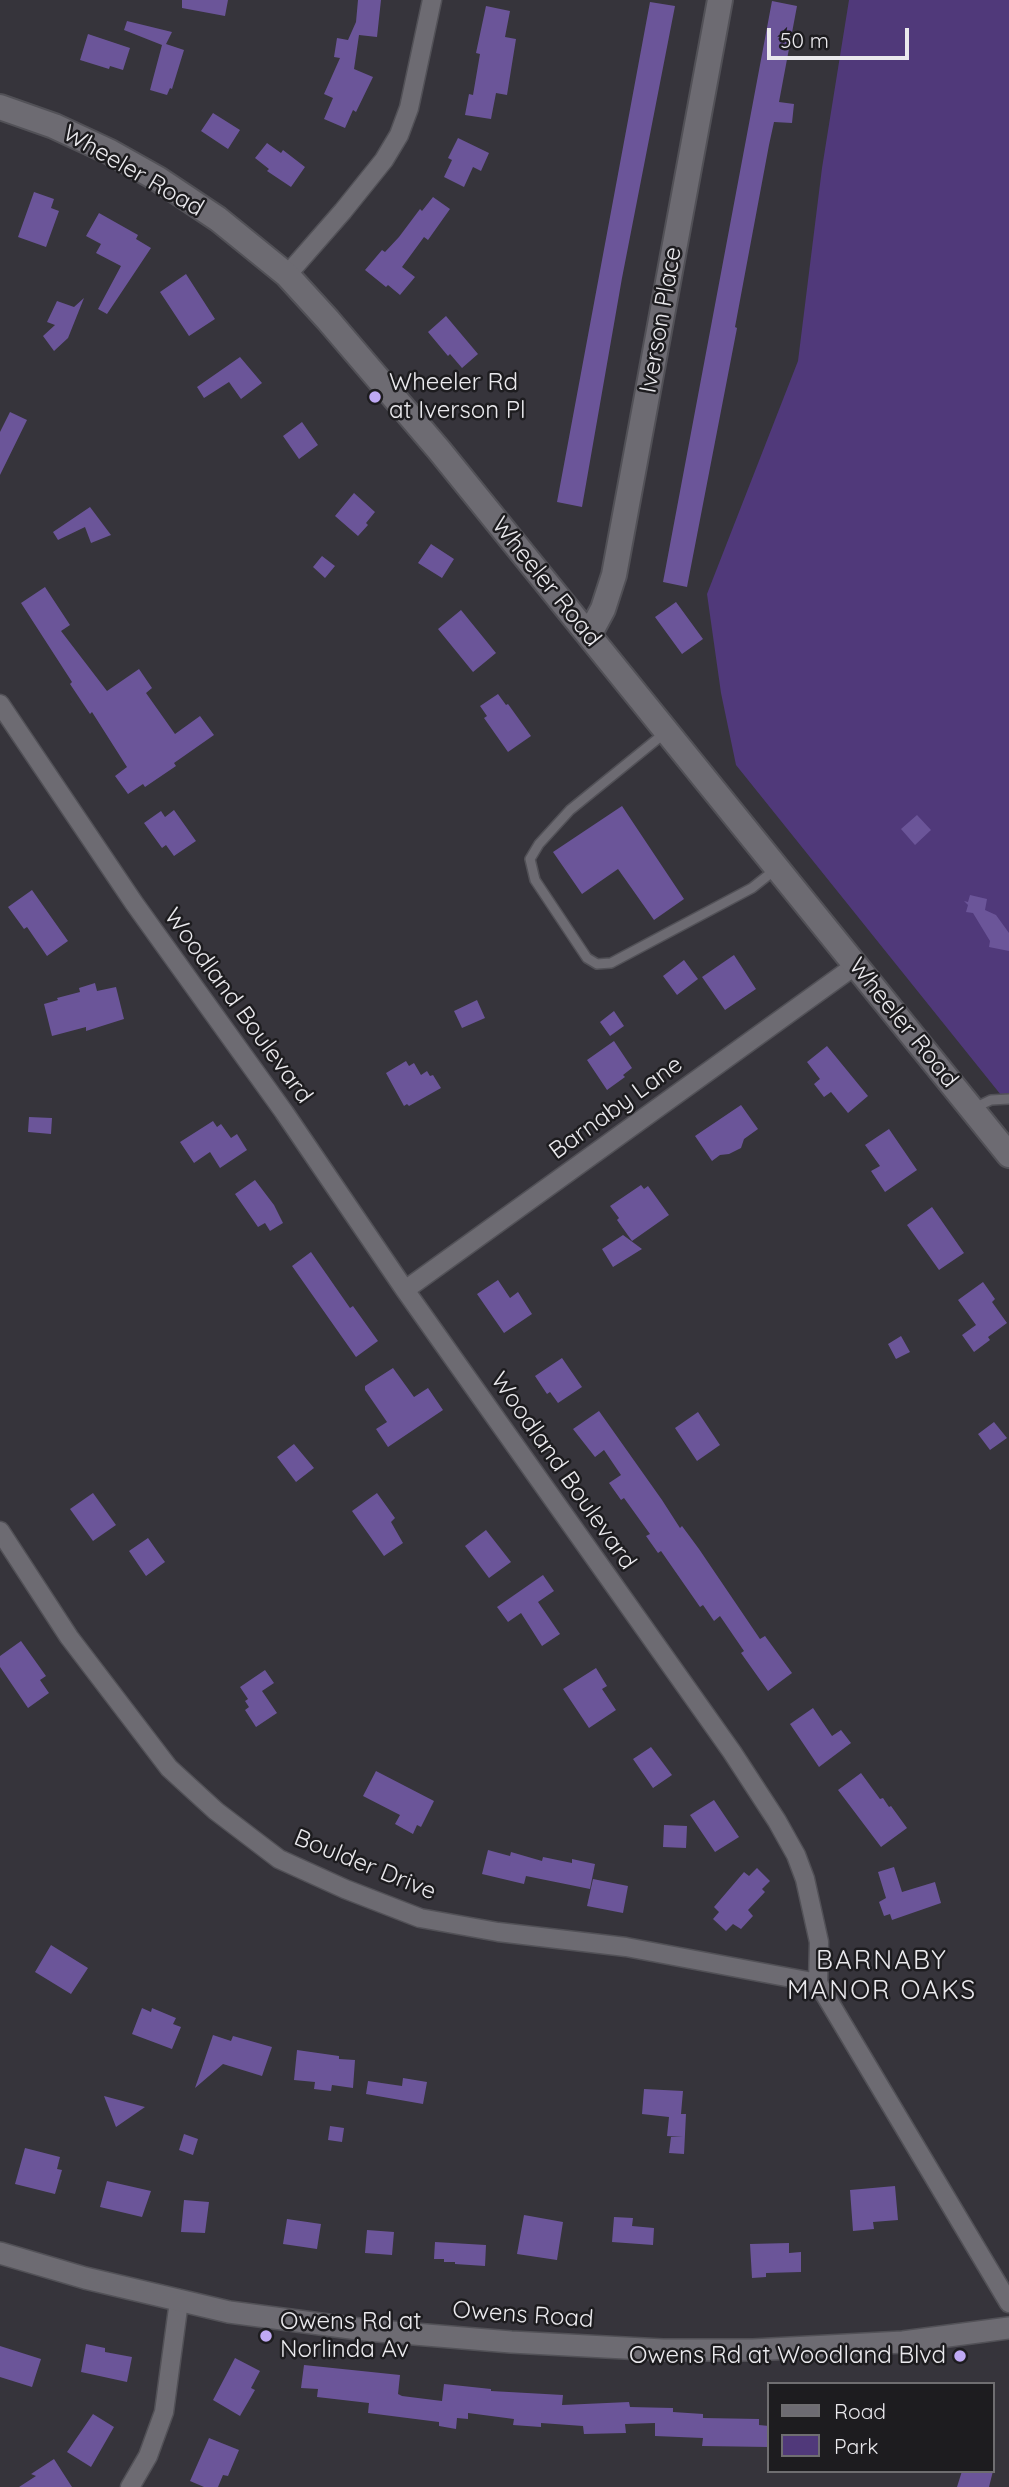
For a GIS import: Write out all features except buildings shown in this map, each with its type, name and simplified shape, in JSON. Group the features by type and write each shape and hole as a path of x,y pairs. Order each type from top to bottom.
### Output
{"main road":[{"name":"Iverson Place","path":"589,635 603,609 614,575 720,0"},
{"name":"Wheeler Road","path":"2,112 54,126 110,152 158,179 218,219 287,275 439,450 1009,1155"}],"street":[{"path":"287,275 384,160 399,135 409,108 432,0"},
{"name":"Woodland Boulevard","path":"0,704 134,903 284,1112 405,1290 732,1752 796,1855 819,1942 818,1983"},
{"name":"Barnaby Lane","path":"405,1290 856,965"},
{"name":"Boulder Drive","path":"0,1531 69,1637 169,1768 216,1811 279,1859 345,1889 420,1917 498,1932 626,1947 818,1983"},
{"path":"818,1983 1009,2302"},
{"name":"Owens Road","path":"0,2253 85,2278 229,2312 366,2330 512,2342 663,2350 753,2350 903,2342 1009,2328"},
{"path":"130,2487 157,2437 164,2413 179,2301"}],"lane":[{"path":"667,731 570,810 539,844 530,859 535,880 587,958 597,964 611,963 752,888 778,868"},
{"path":"973,1109 991,1100 1009,1099"}],"green space":[{"path":"849,0 1009,0 1009,1105 736,765 721,693 707,594 798,361 822,168"}],"place":[{"name":"Wheeler Rd at Iverson Pl","path":"375,397"},
{"name":"Owens Rd at Norlinda Av","path":"266,2336"},
{"name":"Owens Rd at Woodland Blvd","path":"960,2356"}],"district":[{"name":"BARNABY MANOR OAKS","path":"882,1976"}]}
